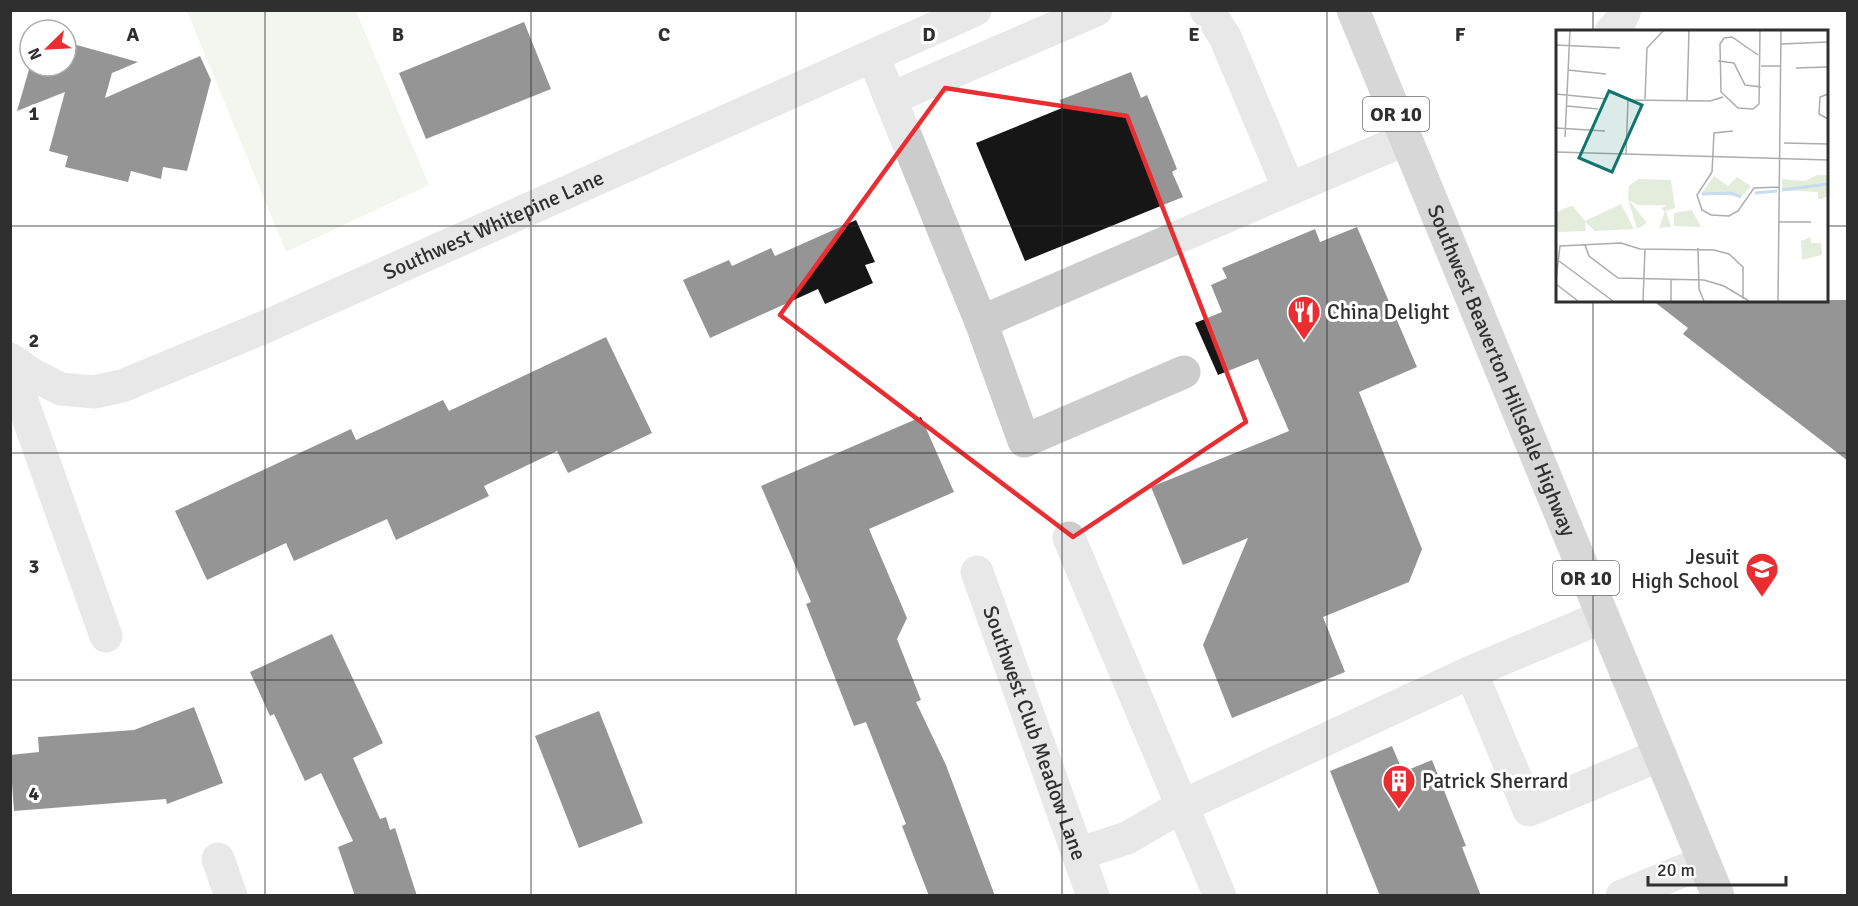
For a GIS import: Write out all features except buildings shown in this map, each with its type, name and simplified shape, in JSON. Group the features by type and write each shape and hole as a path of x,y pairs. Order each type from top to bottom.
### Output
{"main road":[{"name":"Southwest Beaverton Hillsdale Highway","path":"1353,10 1718,896"}],"street":[{"name":"Southwest Whitepine Lane","path":"10,359 33,375 61,389 94,392 122,386 267,326 975,10"},
{"path":"892,98 1096,10"},
{"path":"1206,10 1225,37 1289,189"},
{"path":"1613,30 1625,10"},
{"path":"873,56 892,98 981,322 1024,441 1184,372"},
{"path":"981,322 1406,139"},
{"path":"10,367 106,636"},
{"path":"1069,538 1220,896"},
{"name":"Southwest Club Meadow Lane","path":"977,572 1093,896"},
{"path":"1078,854 1127,838 1182,806 1471,672 1602,617"},
{"path":"1471,672 1530,810 1660,755"},
{"path":"218,859 231,896"},
{"path":"1622,896 1704,862"}],"highlighted area":[{"path":"945,88 1127,116 1246,422 1073,537 780,315"}],"green space":[{"path":"187,11 356,11 429,185 286,252"}],"place":[{"name":"China Delight","path":"1304,341"},
{"name":"Jesuit High School","path":"1762,598"},
{"name":"Patrick Sherrard","path":"1399,810"}]}
